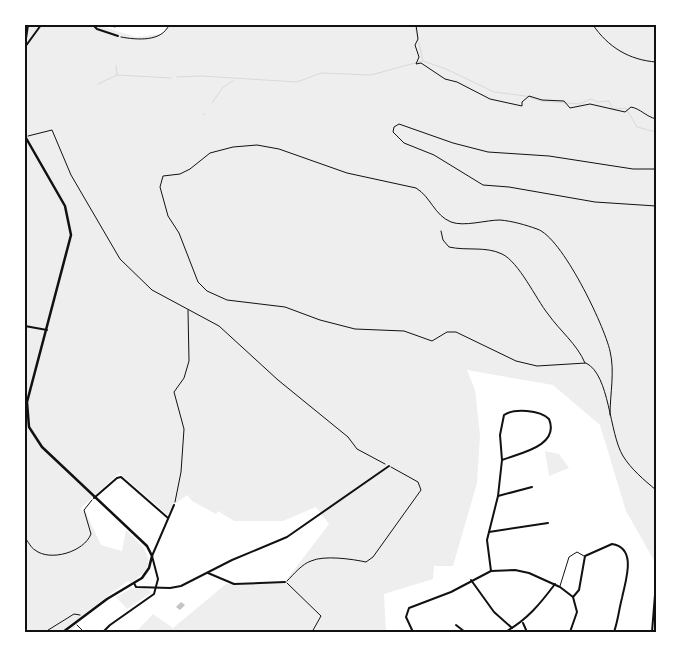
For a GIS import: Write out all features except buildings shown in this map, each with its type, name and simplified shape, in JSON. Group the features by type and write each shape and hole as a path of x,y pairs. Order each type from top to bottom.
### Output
{"street":[{"path":"25,47 28,25"},
{"path":"25,47 41,25"},
{"path":"93,25 97,29 118,36"},
{"path":"25,134 25,138 65,206 70,227 69,246 27,402 29,427 42,448 147,546 152,556 158,579 157,588 148,599 110,625 103,632"},
{"path":"25,326 46,330"},
{"path":"491,571 487,548 498,496 502,460 500,435 504,414 511,411 540,413 549,418 551,431 545,442 502,460"},
{"path":"135,582 136,586 157,588 182,586 232,560 288,537 389,466"},
{"path":"94,498 121,477 168,518"},
{"path":"498,496 532,487"},
{"path":"63,632 135,582 149,568 152,556 174,505"},
{"path":"489,532 548,523"},
{"path":"573,597 579,590 585,556 612,544 618,545 626,554 628,570 614,632"},
{"path":"412,632 406,618 409,608 451,592 491,571 522,571 555,584 573,597 577,612 570,632"},
{"path":"208,573 234,584 285,582"},
{"path":"471,580 488,605 512,628"},
{"path":"652,632 656,582"},
{"path":"506,632 522,622 541,603 555,584"},
{"path":"522,622 527,632"},
{"path":"456,625 465,632"}],"lane":[{"path":"108,25 114,27 118,25"},
{"path":"560,587 569,557 577,552 585,556"}],"path":[{"path":"118,36 134,39 159,36 166,32 169,25"},
{"path":"416,25 418,40 415,45 419,56 416,64 421,63 445,79 457,82 490,99 522,106 528,96 565,102 570,108 590,104 624,112 631,107 637,108 645,116 656,119"},
{"path":"593,25 613,48 635,58 656,62"},
{"path":"656,169 633,169 549,156 488,152 453,144 399,124 394,127 394,132 404,143 434,155 482,185 509,187 595,202 656,206"},
{"path":"25,138 52,130 71,174 120,259 152,290 219,326 278,380 348,437 356,449 418,482 421,490 373,557 366,562 345,558 315,559 308,562 285,582 320,616 312,632"},
{"path":"586,363 537,366 516,362 497,351 482,347 468,336 456,332 447,332 432,341 404,331 355,329 320,320 285,307 227,300 207,291 198,282 179,233 168,216 160,187 163,176 180,174 190,169 210,153 233,147 272,147 328,168 416,188 426,196 440,215 452,222 509,221 546,233 561,252 603,325 612,365 610,415"},
{"path":"441,231 443,240 449,247 495,252 509,258 539,299 546,312 577,347 586,363 591,366 605,391 622,455 630,466 656,490"},
{"path":"174,505 181,472 184,429 181,409 174,392 184,378 189,361 188,310"},
{"path":"25,538 35,550 42,553 76,551 82,547 91,534 84,510 94,498"},
{"path":"25,542 25,559"},
{"path":"45,632 74,614 82,617"},
{"path":"77,621 79,622 77,625 84,632"}],"shaded area":[{"path":"25,25 98,25 136,37 162,34 167,25 656,25 656,564 626,511 600,425 553,385 467,370 475,390 480,435 477,483 453,566 434,566 433,579 384,594 386,632 136,632 153,614 173,628 226,584 285,582 329,524 316,507 283,521 234,521 218,511 216,514 192,501 187,495 173,505 168,515 119,473 80,509 86,513 101,545 122,551 126,530 145,550 148,556 146,569 140,576 130,583 128,581 60,632 25,632"},
{"path":"545,451 559,454 569,468 549,476"},
{"path":"132,588 150,590 151,593 127,609 116,597"}],"waterway":[{"path":"415,25 418,40"},
{"path":"419,43 423,61 446,69 494,92 526,96 541,101 580,104 590,99 597,102 609,101 613,109 626,108 637,127 656,132"},
{"path":"177,77 201,76 297,82 321,73 371,75 422,61"},
{"path":"116,66 117,75"},
{"path":"98,84 117,75 171,78"},
{"path":"212,103 223,87 233,81"},
{"path":"68,632 75,626"}]}
